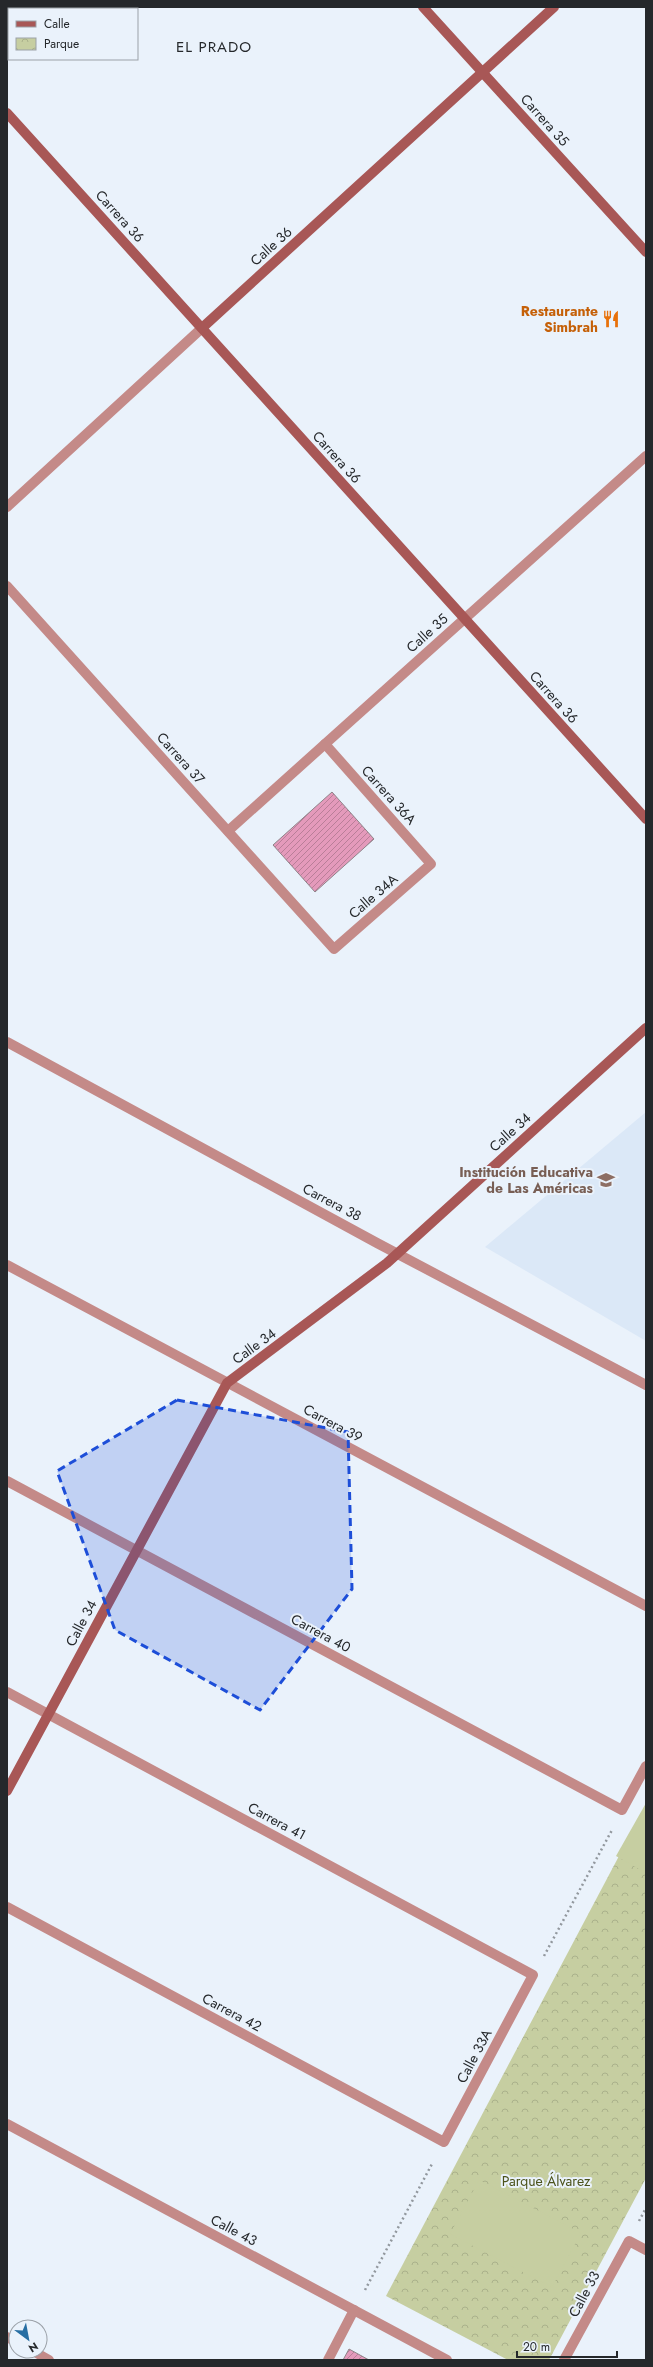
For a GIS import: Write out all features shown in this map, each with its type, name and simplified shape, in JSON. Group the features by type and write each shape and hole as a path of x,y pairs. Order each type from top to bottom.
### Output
{"street":[{"name":"Carrera 35","path":"423,7 646,252"},
{"name":"Calle 36","path":"7,507 554,7"},
{"name":"Carrera 36","path":"7,113 646,819"},
{"name":"Calle 35","path":"228,831 646,456"},
{"name":"Carrera 37","path":"7,586 334,949"},
{"name":"Carrera 36A","path":"325,744 431,864"},
{"name":"Calle 34A","path":"334,949 431,864"},
{"name":"Calle 34","path":"7,1791 227,1383 376,1274 646,1028"},
{"name":"Carrera 38","path":"7,1042 398,1254 646,1385"},
{"name":"Carrera 39","path":"7,1265 646,1606"},
{"name":"Carrera 40","path":"7,1481 622,1810"},
{"name":"Carrera 41","path":"7,1692 533,1975"},
{"path":"622,1810 646,1766"},
{"name":"Carrera 42","path":"7,1907 444,2142"},
{"name":"Calle 33A","path":"444,2142 533,1975"},
{"name":"Calle 43","path":"7,2124 447,2360"},
{"name":"Calle 33","path":"564,2360 629,2241 646,2250"},
{"path":"328,2360 354,2310"}],"path":[{"path":"533,1975 622,1810"},
{"path":"354,2310 444,2142"}],"highlighted area":[{"path":"177,1400 348,1432 352,1589 260,1710 115,1630 57,1471"}],"shaded area":[{"name":"Institución Educativa de Las Américas","path":"646,1112 646,1341 485,1247"}],"green space":[{"path":"646,1803 646,1873 616,1856"},
{"name":"Parque Álvarez","path":"646,1805 646,2178 549,2360 508,2360 386,2296"},
{"path":"479,2180 581,2233 552,2287 450,2234"}],"building":[{"path":"332,792 374,839 315,892 273,845"},
{"path":"349,2349 369,2360 343,2360"}],"place":[{"name":"Restaurante Simbrah","path":"611,319"},
{"name":"Institución Educativa de Las Américas","path":"606,1180"}],"district":[{"name":"EL PRADO","path":"214,47"}]}
